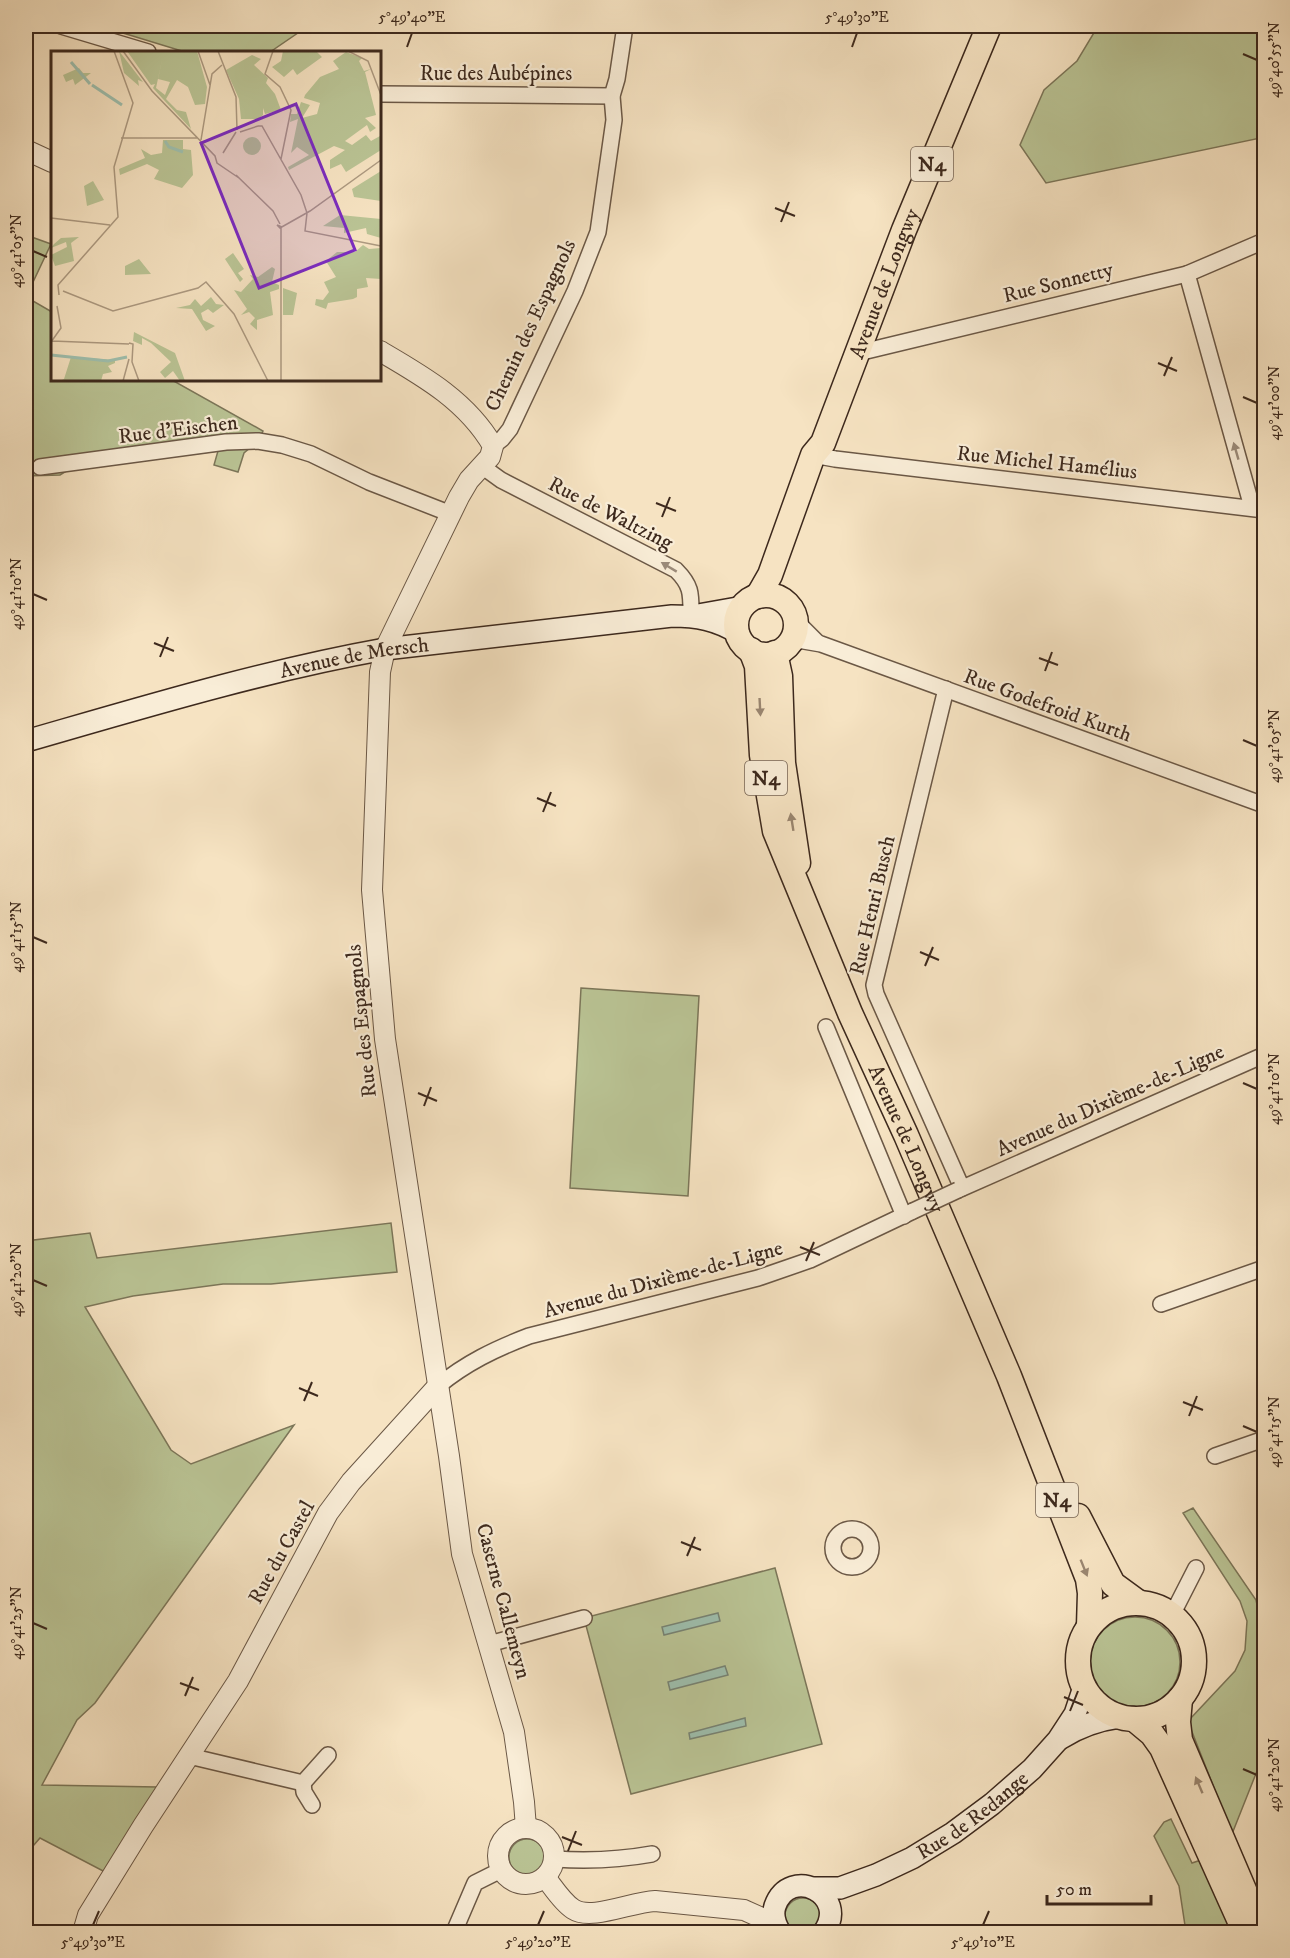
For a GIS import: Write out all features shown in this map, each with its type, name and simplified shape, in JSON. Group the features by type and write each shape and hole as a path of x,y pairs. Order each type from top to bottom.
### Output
{"main road":[{"name":"Avenue de Longwy","path":"751,601 770,575 820,452 904,230 988,26"},
{"name":"Avenue de Longwy","path":"804,901 783,763 780,676 788,629 784,578 786,565 820,452"},
{"path":"745,642 767,654 788,629 774,596 751,601"},
{"name":"Avenue de Mersch","path":"691,616 751,601"},
{"name":"N4","path":"745,642 737,624 751,601"},
{"name":"Avenue de Mersch","path":"26,741 219,686 345,656 385,649 672,616 691,616 715,621 745,642"},
{"name":"Avenue de Longwy","path":"745,642 757,666 762,755 775,831 850,1013 906,1135 1009,1376"},
{"name":"N4","path":"1009,1376 1113,1584 1139,1603 1157,1607 1172,1615 1184,1629 1192,1646 1194,1665 1190,1683 1180,1699 1178,1722 1180,1740 1244,1932"},
{"name":"N4","path":"1009,1376 1088,1579 1089,1626 1081,1640 1078,1656 1078,1672 1084,1687 1104,1710 1127,1718 1152,1734 1162,1748 1262,1932"},
{"path":"1089,1626 1111,1609 1120,1605 1139,1603"},
{"path":"1058,1740 1075,1714 1084,1687"},
{"path":"1058,1740 1084,1725 1101,1719 1151,1717 1167,1710 1180,1699"},
{"name":"Rue de Redange","path":"778,1899 785,1891 795,1886 840,1888 876,1875 954,1833 1032,1769 1058,1740"},
{"name":"Rue de Redange","path":"827,1927 846,1899 876,1875"},
{"path":"815,1888 828,1902 831,1911 827,1927"},
{"path":"778,1899 773,1911 778,1930"}],"street":[{"path":"61,26 145,51"},
{"name":"Chemin des Espagnols","path":"385,649 469,480 483,467 490,457 493,446 510,429 575,291 594,245 598,232 613,131 612,96 617,79 625,26"},
{"name":"Rue des Aubépines","path":"381,94 612,96"},
{"path":"26,150 51,162"},
{"name":"Rue Sonnetty","path":"858,353 1187,274 1264,242"},
{"path":"1187,274 1258,508"},
{"path":"381,352 431,381 451,396 487,435 493,446"},
{"name":"Rue d'Eischen","path":"40,467 226,442 258,441 282,445 311,454 369,482 451,514"},
{"name":"Rue Michel Hamélius","path":"820,452 1258,508"},
{"name":"Rue de Waltzing","path":"483,467 501,480 676,570 687,582 691,595 691,616"},
{"name":"Rue Godefroid Kurth","path":"788,629 946,690 1264,805"},
{"name":"Rue des Espagnols","path":"385,649 380,672 372,890 385,1039 438,1386"},
{"name":"Rue Henri Busch","path":"946,690 874,985 960,1189"},
{"path":"826,1027 909,1213"},
{"name":"Avenue du Dixième-de-Ligne","path":"438,1386 460,1368 529,1336 758,1278 810,1260 960,1189 1264,1055"},
{"path":"1161,1304 1264,1268"},
{"name":"Caserne Callemeyn","path":"438,1386 462,1554 514,1732 526,1828"},
{"name":"Rue du Castel","path":"83,1932 88,1915 149,1816 238,1682 328,1513 351,1482 438,1386"},
{"path":"1215,1455 1264,1439"},
{"path":"1172,1615 1196,1568"},
{"path":"489,1644 584,1618"},
{"path":"312,1805 304,1792 303,1783 328,1755"},
{"path":"189,1756 303,1783"},
{"path":"535,1829 550,1841 555,1859 553,1869 536,1883 526,1885 516,1883 507,1878 501,1870 498,1859 499,1847 505,1837 514,1830 535,1829"},
{"path":"555,1859 584,1861 625,1859 652,1854"},
{"path":"454,1932 475,1883 501,1870"},
{"path":"545,1877 572,1908 586,1913 605,1912 640,1902 655,1901 744,1910 778,1899"},
{"path":"744,1910 778,1930"}],"shaded area":[{"path":"100,26 308,26 271,51 182,51"},
{"path":"1098,26 1264,26 1264,148 1260,138 1046,183 1020,145 1044,90 1077,61"},
{"path":"26,235 51,244 26,297"},
{"path":"26,297 51,311 51,381 174,381 263,431 258,441 244,453 238,472 214,465 218,451 68,470 60,475 26,476"},
{"path":"581,988 699,996 688,1196 570,1188"},
{"path":"391,1223 397,1272 271,1284 223,1284 133,1296 85,1307 171,1450 191,1464 294,1425 95,1703 77,1720 42,1785 157,1787 105,1872 40,1838 26,1854 26,1241 90,1233 97,1258"},
{"path":"1193,1508 1256,1600 1261,1623 1258,1679 1264,1684 1264,1728 1259,1741 1257,1771 1232,1834 1187,1719 1190,1719 1235,1671 1245,1650 1247,1621 1240,1601 1183,1513"},
{"path":"775,1568 822,1744 631,1794 584,1618"},
{"path":"718,1613 720,1621 664,1635 662,1627"},
{"path":"1135,1617 1152,1621 1167,1630 1176,1645 1180,1662 1176,1679 1167,1694 1152,1703 1135,1707 1118,1703 1103,1694 1094,1679 1090,1662 1094,1645 1103,1630 1118,1621"},
{"path":"725,1666 728,1675 670,1690 668,1682"},
{"path":"745,1718 746,1726 690,1739 689,1733"},
{"path":"1171,1819 1192,1863 1201,1860 1230,1929 1227,1932 1186,1932 1179,1886 1154,1836 1164,1822"},
{"path":"527,1839 540,1844 545,1857 540,1870 527,1875 514,1870 509,1857 514,1844"},
{"path":"803,1898 816,1903 821,1916 816,1929 803,1934 790,1929 785,1916 790,1903"}]}
